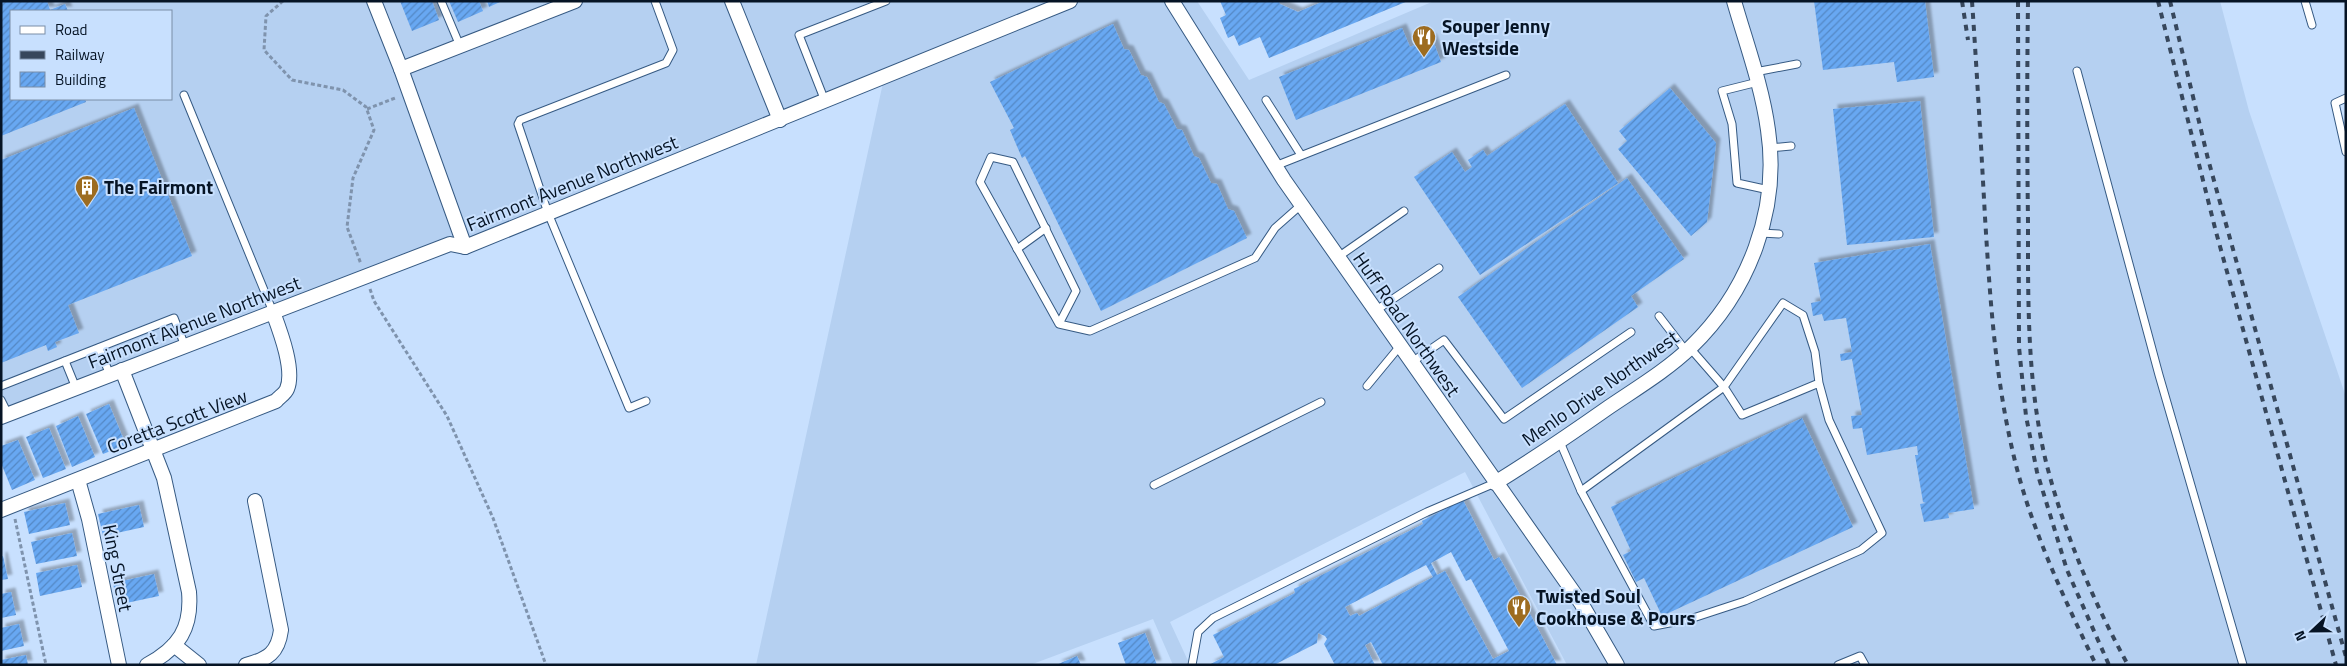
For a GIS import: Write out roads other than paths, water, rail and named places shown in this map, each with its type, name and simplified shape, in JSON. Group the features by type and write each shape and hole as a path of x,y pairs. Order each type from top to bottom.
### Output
{"street":[{"path":"374,1 401,69 465,247"},
{"path":"401,69 575,1"},
{"path":"732,1 780,120"},
{"name":"Fairmont Avenue Northwest","path":"4,416 450,244 465,247 1070,1"},
{"name":"Huff Road Northwest","path":"1172,1 1301,205 1581,603 1614,664"},
{"name":"Menlo Drive Northwest","path":"1495,483 1560,442 1664,370 1712,325 1731,298 1747,270 1761,233 1769,190 1770,148 1768,130 1756,77 1734,1"},
{"name":"Coretta Scott View","path":"6,508 276,401 286,391 290,378 286,356 273,312"},
{"path":"116,372 153,450 166,486 189,592 189,620 174,646 160,658 147,665"},
{"name":"King Street","path":"78,480 89,519 119,665"},
{"path":"246,665 265,659 274,651 279,642 280,630 255,501"},
{"path":"174,646 200,665"}],"lane":[{"path":"441,1 460,46"},
{"path":"646,401 629,408 548,213 518,124 520,120 666,63 673,50 655,1"},
{"path":"825,101 799,35 886,1"},
{"path":"2305,1 2312,25"},
{"path":"1769,190 1737,183 1732,124 1722,91 1756,77 1797,64"},
{"path":"2077,71 2159,375 2243,665"},
{"path":"1275,166 1506,75"},
{"path":"184,95 273,312"},
{"path":"2346,98 2335,103 2346,152"},
{"path":"1266,100 1301,155"},
{"path":"1770,148 1790,146"},
{"path":"1059,324 1076,291 1014,162 991,157 980,182 1059,324 1090,331 1255,258 1276,228 1301,205"},
{"path":"1338,257 1404,210"},
{"path":"1017,249 1046,228"},
{"path":"1761,233 1780,234"},
{"path":"1375,310 1439,268"},
{"path":"1560,442 1581,491 1654,626 1690,619 1745,601 1861,550 1882,533 1829,420 1818,382 1815,352 1803,315 1783,303 1724,387 1581,491"},
{"path":"1659,316 1724,387 1742,415 1818,382"},
{"path":"1,386 174,318 185,346"},
{"path":"1412,362 1444,340 1504,419 1632,332"},
{"path":"1367,386 1400,346"},
{"path":"99,348 116,372"},
{"path":"65,361 76,388"},
{"path":"1,400 4,416"},
{"path":"1154,485 1321,402"},
{"path":"1192,665 1198,632 1213,618 1427,512 1495,483"},
{"path":"1838,665 1860,656 1865,665"}],"railway":[{"path":"1962,1 1968,40"},
{"path":"1972,1 1991,308 2002,398 2014,457 2029,510 2060,589 2096,665"},
{"path":"2018,1 2019,347 2026,416 2037,472 2067,570 2109,665"},
{"path":"2028,1 2028,281 2030,342 2035,402 2046,462 2061,515 2091,591 2128,665"},
{"path":"2158,1 2216,232 2336,665"},
{"path":"2170,1 2208,159 2346,657"}],"place":[{"name":"Souper Jenny Westside","path":"1424,58"},
{"name":"The Fairmont","path":"87,208"},
{"name":"Twisted Soul Cookhouse & Pours","path":"1519,628"}]}
